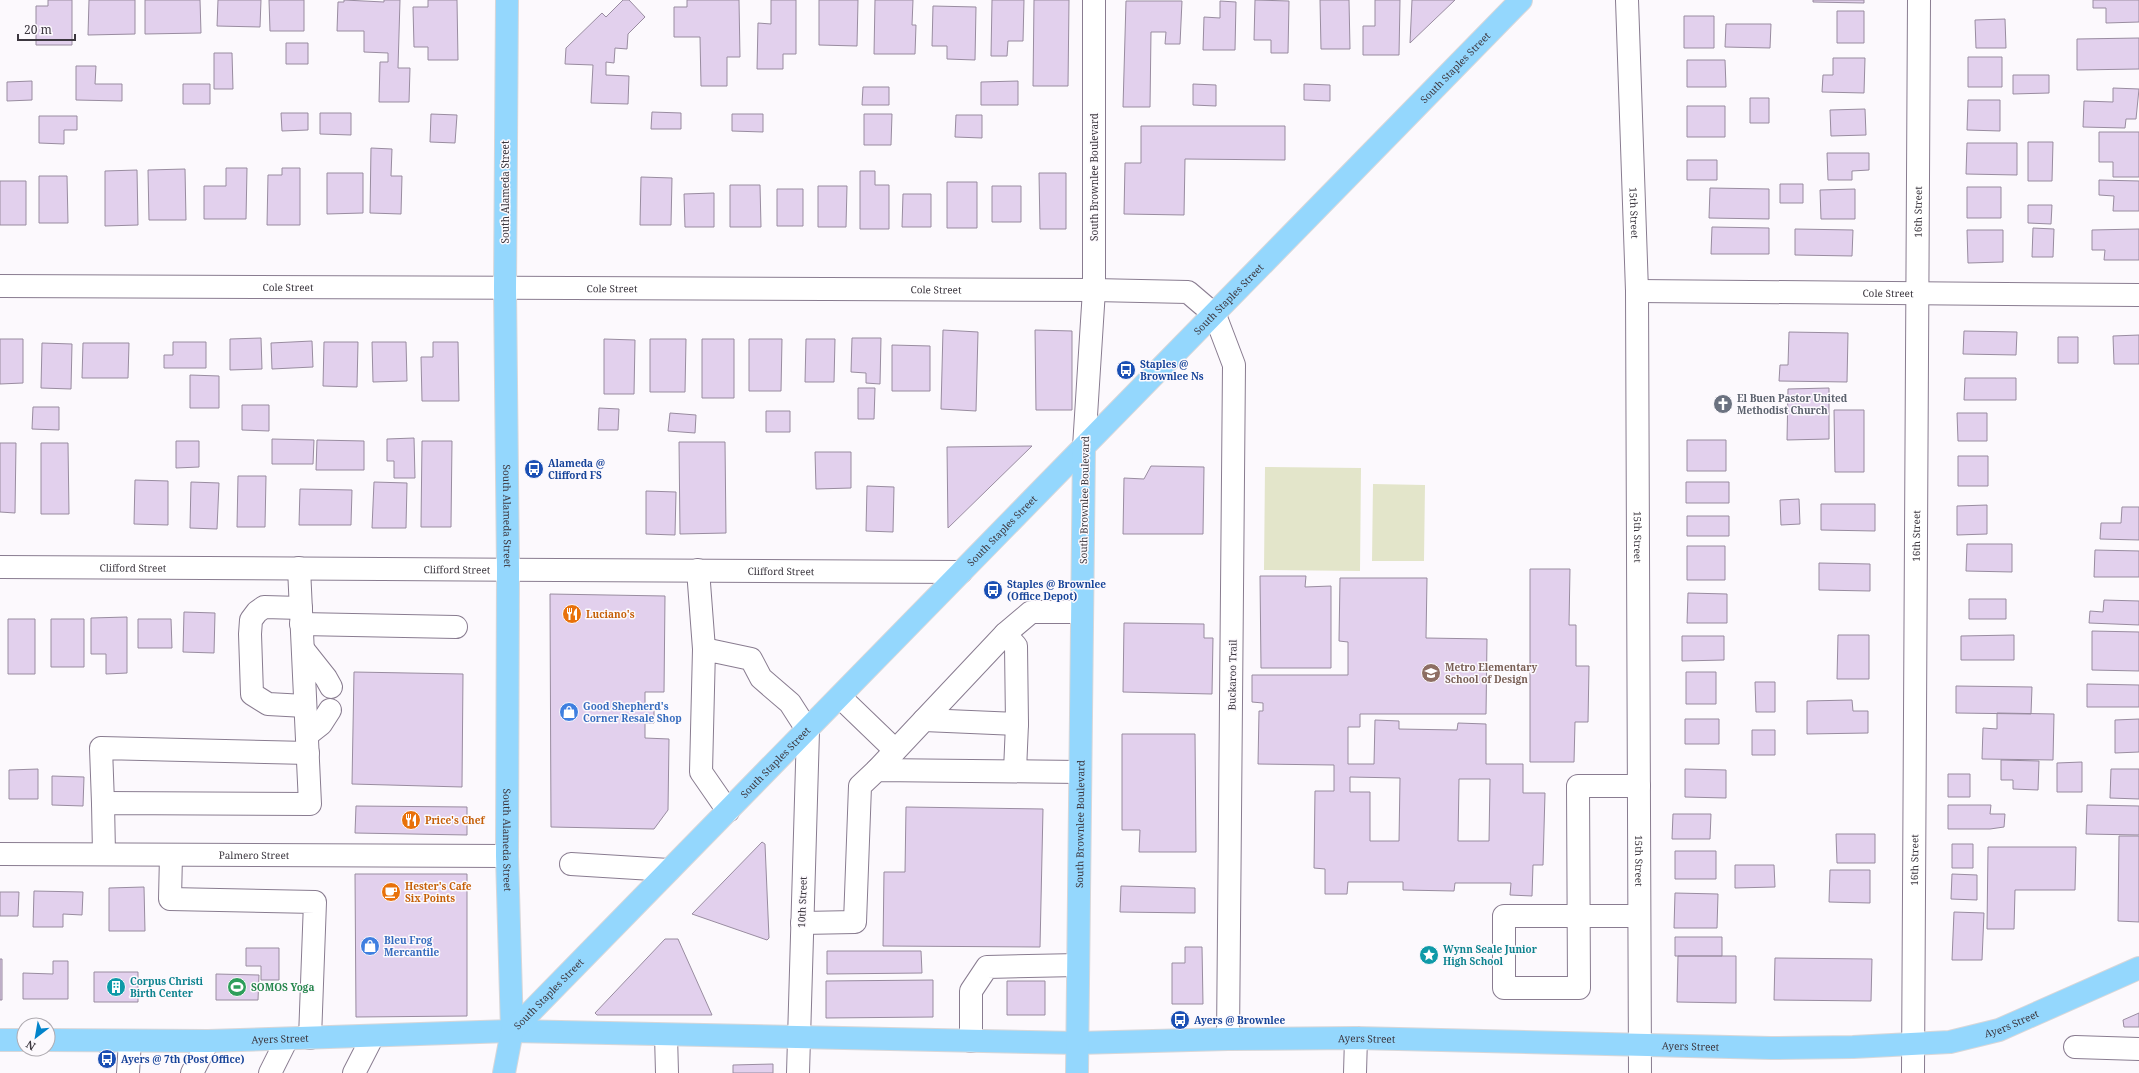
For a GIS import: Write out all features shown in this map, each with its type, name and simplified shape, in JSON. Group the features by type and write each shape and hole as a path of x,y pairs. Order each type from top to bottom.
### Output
{"main road":[{"name":"South Alameda Street","path":"507,0 504,289 508,569 507,856 512,1031"},
{"name":"South Staples Street","path":"504,1073 512,1031 669,870 808,731 961,572 1215,315 1521,0"},
{"name":"South Brownlee Boulevard","path":"1077,1073 1084,447"},
{"name":"Ayers Street","path":"56,1040 208,1041 512,1031 1078,1043 1228,1039 1356,1038 1771,1048 1913,1045 1950,1042 1999,1030 2139,968"},
{"path":"0,1040 16,1040"}],"street":[{"name":"South Brownlee Boulevard","path":"1084,447 1094,290 1094,0"},
{"name":"15th Street","path":"1627,0 1637,291 1640,1073"},
{"name":"16th Street","path":"1913,1073 1919,0"},
{"name":"Cole Street","path":"0,286 1094,290 1188,292 1215,315"},
{"name":"Cole Street","path":"1637,291 2139,295"},
{"name":"Buckaroo Trail","path":"1215,315 1234,365 1228,1039"},
{"name":"Clifford Street","path":"0,568 299,568 961,572"},
{"path":"103,803 310,804 299,568"},
{"path":"698,570 704,649 701,772 728,811"},
{"path":"306,706 268,704 252,694 251,620 257,612 264,608 301,616 456,627"},
{"path":"802,923 855,922 860,786 877,770 1005,634 1031,612 1082,612"},
{"path":"1005,634 1016,646 1017,724 1015,771"},
{"path":"704,649 752,659 761,678 790,703 808,731"},
{"path":"303,650 326,678 331,687"},
{"path":"840,697 895,750"},
{"path":"307,744 330,710"},
{"path":"924,720 1017,724"},
{"name":"10th Street","path":"798,1073 808,731"},
{"path":"104,854 101,748 307,744"},
{"path":"877,770 1080,772"},
{"path":"1639,786 1578,786 1579,916 1579,988 1504,988 1504,916 1579,916 1639,916"},
{"name":"Palmero Street","path":"0,854 507,856"},
{"path":"171,855 170,899 315,902 310,1038"},
{"path":"570,864 669,870"},
{"path":"971,1041 971,991 987,967 1078,965"},
{"path":"666,1035 667,1073"},
{"path":"354,1073 373,1036"},
{"path":"1355,1073 1356,1038"},
{"path":"270,1073 287,1039"},
{"path":"128,1073 130,1041"},
{"path":"192,1073 208,1041"},
{"path":"2075,1047 2139,1049"}],"green space":[{"path":"1265,467 1361,468 1360,571 1264,570"},
{"path":"1373,484 1425,485 1424,561 1372,561"}],"building":[{"path":"48,0 72,0 72,45 36,45 36,6 48,6"},
{"path":"89,0 135,0 135,34 88,35"},
{"path":"145,0 200,0 201,33 145,34"},
{"path":"218,0 261,0 260,27 217,26"},
{"path":"269,0 304,0 304,31 270,31"},
{"path":"344,0 384,2 384,0 400,0 398,68 410,68 409,102 379,102 380,62 388,62 388,53 364,52 364,31 337,31 338,2 344,2"},
{"path":"428,0 457,0 458,60 428,60 428,47 414,47 413,7 428,7"},
{"path":"623,0 629,0 645,17 628,34 627,49 615,48 614,63 606,62 606,75 629,76 628,104 591,103 593,65 565,64 566,48 602,13 606,17"},
{"path":"687,0 739,0 740,57 727,57 727,86 701,86 700,37 674,37 674,7 687,7"},
{"path":"771,0 796,0 796,54 783,54 783,69 757,69 758,23 771,24"},
{"path":"819,0 858,0 857,46 819,45"},
{"path":"875,0 913,0 912,25 916,25 915,54 874,54"},
{"path":"992,0 1024,0 1023,41 1008,41 1007,56 991,56"},
{"path":"1034,0 1069,0 1068,86 1033,86"},
{"path":"1255,0 1289,1 1288,53 1271,53 1271,40 1254,40"},
{"path":"1320,0 1349,0 1350,49 1321,49"},
{"path":"1375,0 1400,0 1399,55 1363,55 1363,26 1375,26"},
{"path":"1412,0 1455,0 1410,43"},
{"path":"1813,0 1864,0 1864,3 1813,2"},
{"path":"2093,0 2139,0 2139,22 2106,23 2106,8 2093,8"},
{"path":"1126,1 1182,1 1180,44 1165,44 1166,32 1151,32 1150,107 1123,107"},
{"path":"1220,1 1236,2 1235,50 1203,50 1204,17 1220,18"},
{"path":"933,6 976,7 975,60 947,59 947,46 932,46"},
{"path":"1837,11 1864,11 1864,43 1837,43"},
{"path":"1684,16 1714,16 1714,48 1684,48"},
{"path":"2005,19 2006,48 1976,48 1975,20"},
{"path":"1726,24 1771,24 1770,48 1725,47"},
{"path":"2139,38 2139,69 2077,70 2077,39"},
{"path":"286,43 308,43 308,64 286,64"},
{"path":"214,53 232,53 233,89 214,89"},
{"path":"1968,57 2002,57 2002,87 1968,87"},
{"path":"1833,58 1865,58 1864,93 1822,92 1823,75 1833,75"},
{"path":"1687,60 1725,60 1726,87 1687,87"},
{"path":"76,66 96,66 95,84 122,84 122,101 76,100"},
{"path":"2013,75 2049,75 2049,93 2013,94"},
{"path":"32,81 32,100 7,101 7,82"},
{"path":"1018,81 1018,105 981,105 981,82"},
{"path":"183,84 210,84 210,104 183,104"},
{"path":"1193,84 1216,85 1216,106 1193,105"},
{"path":"1304,84 1330,85 1330,101 1304,100"},
{"path":"863,87 889,87 889,105 862,105"},
{"path":"2113,88 2139,89 2136,119 2126,119 2125,128 2083,127 2084,101 2113,102"},
{"path":"1750,98 1769,98 1769,123 1750,123"},
{"path":"1968,100 2000,100 2000,131 1967,130"},
{"path":"1687,106 1725,106 1725,137 1687,137"},
{"path":"1865,109 1866,135 1831,136 1830,110"},
{"path":"652,112 681,113 681,129 651,129"},
{"path":"281,113 308,113 308,130 282,131"},
{"path":"320,113 351,113 351,135 320,134"},
{"path":"431,114 457,115 455,143 430,142"},
{"path":"732,114 763,114 763,132 732,131"},
{"path":"864,114 892,114 891,145 864,145"},
{"path":"956,115 982,115 982,138 955,137"},
{"path":"39,116 77,116 77,130 64,130 64,144 39,143"},
{"path":"1141,126 1285,126 1285,160 1185,159 1184,215 1124,214 1125,163 1141,163"},
{"path":"2099,132 2139,132 2139,177 2113,177 2113,162 2099,162"},
{"path":"2028,142 2053,142 2052,181 2028,181"},
{"path":"1967,143 2017,143 2017,175 1966,174"},
{"path":"371,148 392,149 391,176 402,176 401,214 370,213"},
{"path":"1827,153 1869,153 1869,170 1852,171 1852,180 1828,180"},
{"path":"1687,160 1717,160 1717,180 1687,180"},
{"path":"226,168 247,168 246,219 204,219 204,186 226,186"},
{"path":"282,168 300,168 300,225 267,225 268,175 282,175"},
{"path":"185,169 186,220 149,220 148,170"},
{"path":"137,170 138,225 105,226 105,171"},
{"path":"860,171 875,171 875,185 889,185 889,229 860,229"},
{"path":"327,173 363,173 363,213 327,214"},
{"path":"1039,173 1066,173 1066,229 1040,229"},
{"path":"39,176 67,176 68,223 39,223"},
{"path":"641,177 672,178 671,225 640,225"},
{"path":"2099,180 2139,181 2139,211 2113,211 2114,196 2099,195"},
{"path":"0,181 26,181 26,225 0,225"},
{"path":"947,182 977,182 977,228 947,228"},
{"path":"1780,184 1803,184 1803,203 1780,203"},
{"path":"730,185 760,185 761,227 730,227"},
{"path":"818,186 847,186 846,227 818,227"},
{"path":"992,186 1021,186 1021,222 992,222"},
{"path":"1967,187 2001,187 2001,218 1967,218"},
{"path":"1710,188 1769,189 1769,219 1709,218"},
{"path":"777,189 803,189 803,226 777,226"},
{"path":"1855,189 1855,219 1821,219 1820,190"},
{"path":"714,193 714,227 685,227 684,194"},
{"path":"903,194 931,194 931,227 902,227"},
{"path":"2028,205 2052,205 2051,224 2028,223"},
{"path":"1712,227 1769,228 1769,254 1711,254"},
{"path":"2033,228 2054,229 2053,257 2032,257"},
{"path":"1795,229 1853,230 1852,256 1795,255"},
{"path":"2139,229 2139,260 2104,260 2105,250 2092,250 2092,230"},
{"path":"1967,230 2003,230 2003,262 1968,263"},
{"path":"943,330 978,332 976,411 941,409"},
{"path":"1035,330 1072,331 1072,410 1036,410"},
{"path":"1964,331 2017,332 2016,355 1963,354"},
{"path":"1789,332 1848,333 1847,382 1779,381 1780,365 1788,365"},
{"path":"2139,335 2139,364 2114,364 2113,336"},
{"path":"2058,337 2078,337 2078,363 2058,363"},
{"path":"261,338 262,369 230,370 230,339"},
{"path":"852,338 881,338 880,384 866,383 866,373 851,372"},
{"path":"0,339 23,339 23,383 0,384"},
{"path":"604,339 635,340 634,394 604,394"},
{"path":"650,339 686,339 685,392 650,392"},
{"path":"702,339 734,339 734,398 702,398"},
{"path":"749,339 782,339 781,391 749,391"},
{"path":"806,339 835,339 834,382 805,382"},
{"path":"312,341 313,367 272,369 271,343"},
{"path":"173,342 206,342 206,368 164,368 164,355 173,355"},
{"path":"324,342 358,342 357,387 323,386"},
{"path":"372,342 406,342 407,381 373,382"},
{"path":"433,342 458,342 459,401 422,401 421,357 433,357"},
{"path":"42,343 72,344 71,389 41,388"},
{"path":"83,343 129,343 128,378 82,378"},
{"path":"892,345 930,346 930,391 892,391"},
{"path":"190,375 219,376 219,408 190,408"},
{"path":"1965,378 2016,378 2016,400 1964,400"},
{"path":"858,388 875,388 874,419 858,419"},
{"path":"1829,388 1829,439 1787,440 1788,389"},
{"path":"242,405 269,405 269,431 242,430"},
{"path":"33,407 59,407 59,430 32,429"},
{"path":"599,408 619,409 618,430 598,430"},
{"path":"1834,410 1864,410 1864,472 1835,472"},
{"path":"766,411 790,411 790,432 766,432"},
{"path":"670,413 696,415 695,433 668,431"},
{"path":"1957,413 1987,413 1987,441 1958,441"},
{"path":"414,438 415,478 394,478 394,461 387,461 387,439"},
{"path":"272,439 314,440 313,464 272,464"},
{"path":"317,440 364,441 364,470 316,470"},
{"path":"1687,440 1726,440 1726,471 1687,471"},
{"path":"176,441 199,441 199,467 176,468"},
{"path":"422,441 452,441 451,527 421,527"},
{"path":"679,442 725,442 726,533 680,534"},
{"path":"0,443 16,443 15,513 0,512"},
{"path":"41,443 68,443 69,514 41,514"},
{"path":"1032,446 948,528 947,447"},
{"path":"815,452 851,452 851,488 816,489"},
{"path":"1958,456 1988,456 1988,486 1958,486"},
{"path":"1151,466 1204,467 1203,534 1123,534 1124,478 1144,479"},
{"path":"238,476 266,476 265,527 237,527"},
{"path":"135,480 168,481 168,525 134,524"},
{"path":"191,482 219,483 217,529 190,528"},
{"path":"374,482 407,483 406,528 372,528"},
{"path":"1686,482 1729,482 1729,503 1686,503"},
{"path":"867,486 894,487 893,532 866,531"},
{"path":"300,489 352,490 351,525 299,525"},
{"path":"646,491 676,492 675,535 646,534"},
{"path":"1799,499 1800,524 1781,525 1780,500"},
{"path":"1821,504 1875,504 1875,531 1821,530"},
{"path":"1987,505 1987,534 1957,535 1957,506"},
{"path":"2122,507 2139,507 2139,540 2100,539 2101,523 2121,523"},
{"path":"1687,516 1729,516 1729,536 1687,536"},
{"path":"1967,544 2012,544 2012,572 1966,571"},
{"path":"1687,546 1725,546 1725,580 1687,580"},
{"path":"2095,550 2139,551 2139,577 2094,577"},
{"path":"1819,563 1870,564 1870,591 1819,590"},
{"path":"1530,569 1570,569 1569,625 1576,625 1576,666 1589,666 1588,722 1575,722 1574,762 1530,762"},
{"path":"1260,576 1306,576 1305,587 1331,586 1331,668 1261,668"},
{"path":"1340,578 1427,578 1426,638 1487,639 1486,714 1360,714 1360,727 1348,727 1348,764 1374,764 1375,720 1399,721 1399,729 1457,730 1458,723 1486,724 1486,764 1523,764 1523,793 1545,793 1543,865 1533,865 1532,896 1510,895 1511,883 1455,883 1454,891 1403,890 1403,882 1348,882 1347,894 1325,894 1325,869 1314,868 1315,791 1334,791 1334,765 1258,764 1259,711 1263,711 1263,703 1252,702 1252,675 1348,675 1348,642 1339,641","holes":["1350,777 1400,778 1399,841 1370,841 1370,792 1350,792","1459,779 1490,779 1489,841 1458,841"]},
{"path":"1688,593 1727,594 1727,623 1687,623"},
{"path":"550,594 665,596 664,692 645,692 645,707 654,707 654,723 645,723 645,738 669,739 668,810 654,829 551,827"},
{"path":"1969,599 2006,599 2006,619 1969,619"},
{"path":"2104,600 2139,601 2139,625 2089,623 2090,611 2103,612"},
{"path":"184,612 215,613 214,653 183,652"},
{"path":"127,617 127,673 106,674 106,654 91,654 91,618"},
{"path":"8,619 35,619 35,674 8,674"},
{"path":"51,619 84,619 84,667 51,667"},
{"path":"138,619 171,619 172,648 138,648"},
{"path":"1124,623 1204,624 1204,638 1213,638 1212,694 1123,692"},
{"path":"2092,631 2139,632 2139,671 2092,670"},
{"path":"1838,635 1869,635 1869,679 1837,679"},
{"path":"2014,635 2014,660 1961,660 1961,636"},
{"path":"1682,636 1724,636 1724,660 1682,661"},
{"path":"354,672 463,674 462,787 352,784"},
{"path":"1686,672 1716,672 1716,704 1686,704"},
{"path":"1755,682 1775,682 1775,712 1756,712"},
{"path":"2087,684 2139,685 2139,707 2087,707"},
{"path":"1956,686 2032,687 2031,714 1956,713"},
{"path":"1852,700 1853,711 1868,711 1868,733 1807,734 1807,701"},
{"path":"1997,713 2054,714 2053,760 1982,759 1983,728 1997,729"},
{"path":"1685,719 1719,719 1719,744 1685,744"},
{"path":"2139,719 2139,752 2115,753 2115,720"},
{"path":"1752,730 1775,730 1775,755 1752,755"},
{"path":"1122,734 1195,734 1196,852 1139,852 1140,830 1122,830"},
{"path":"2001,760 2039,761 2038,790 2013,789 2013,780 2001,780"},
{"path":"2082,762 2082,792 2057,792 2057,763"},
{"path":"38,769 38,799 9,799 9,770"},
{"path":"1685,769 1726,770 1726,798 1685,797"},
{"path":"2111,769 2139,769 2139,799 2110,798"},
{"path":"1948,774 1970,774 1970,797 1948,797"},
{"path":"52,776 84,777 83,806 52,805"},
{"path":"1948,805 1991,805 1990,814 2005,814 2004,827 1990,829 1948,829"},
{"path":"2087,805 2139,806 2139,835 2086,834"},
{"name":"Price's Chef","path":"356,806 467,807 467,835 355,833"},
{"path":"906,807 1043,809 1040,947 883,946 884,872 905,872"},
{"path":"1673,814 1711,814 1710,839 1672,839"},
{"path":"1836,834 1875,834 1875,863 1837,863"},
{"path":"2119,836 2139,836 2139,922 2118,921"},
{"path":"762,842 765,844 769,938 767,940 692,914"},
{"path":"1952,844 1973,844 1973,868 1952,868"},
{"path":"1988,847 2076,847 2075,890 2015,890 2014,929 1987,929"},
{"path":"1675,851 1716,851 1716,879 1675,879"},
{"path":"1735,865 1774,865 1775,887 1735,888"},
{"path":"1830,870 1870,870 1870,903 1829,902"},
{"path":"355,874 467,874 467,1016 356,1017"},
{"path":"1952,874 1977,875 1977,900 1951,899"},
{"path":"1121,886 1195,888 1195,913 1120,912"},
{"path":"144,887 145,931 109,931 109,888"},
{"path":"34,891 83,892 82,915 63,914 63,927 33,927"},
{"path":"0,892 19,892 18,916 0,916"},
{"path":"1675,893 1718,894 1717,928 1674,928"},
{"path":"1954,912 1984,913 1982,960 1952,960"},
{"path":"1675,937 1722,937 1722,956 1675,956"},
{"path":"665,939 678,939 712,1015 597,1015 595,1013"},
{"path":"1185,947 1202,947 1203,1004 1172,1004 1172,963 1185,963"},
{"path":"246,948 279,948 279,980 261,980 261,966 246,966"},
{"path":"827,951 921,951 922,973 827,974"},
{"path":"1678,956 1736,956 1736,1003 1677,1002"},
{"path":"1775,958 1872,959 1871,1001 1774,1000"},
{"path":"0,959 2,959 2,1000 0,1000"},
{"path":"53,961 68,961 68,999 23,999 23,973 53,974"},
{"name":"Corpus Christi Birth Center","path":"94,972 138,972 138,1002 94,1002"},
{"name":"SOMOS Yoga","path":"216,974 259,975 258,1000 216,1000"},
{"path":"933,980 933,1017 826,1018 826,981"},
{"path":"1007,981 1045,981 1045,1015 1007,1015"},
{"path":"2139,1013 2139,1027 2124,1027 2123,1020"},
{"path":"773,1064 773,1073 733,1073 733,1065"}],"place":[{"name":"Staples @ Brownlee Ns","path":"1126,370"},
{"name":"El Buen Pastor United Methodist Church","path":"1723,404"},
{"name":"Alameda @ Clifford FS","path":"534,469"},
{"name":"Staples @ Brownlee (Office Depot)","path":"993,590"},
{"name":"Luciano's","path":"572,614"},
{"name":"Metro Elementary School of Design","path":"1431,673"},
{"name":"Good Shepherd's Corner Resale Shop","path":"569,712"},
{"name":"Price's Chef","path":"411,820"},
{"name":"Hester's Cafe Six Points","path":"391,892"},
{"name":"Bleu Frog Mercantile","path":"370,946"},
{"name":"Wynn Seale Junior High School","path":"1429,955"},
{"name":"Corpus Christi Birth Center","path":"116,987"},
{"name":"SOMOS Yoga","path":"237,987"},
{"name":"Ayers @ Brownlee","path":"1180,1020"},
{"name":"Ayers @ 7th (Post Office)","path":"107,1059"}]}
